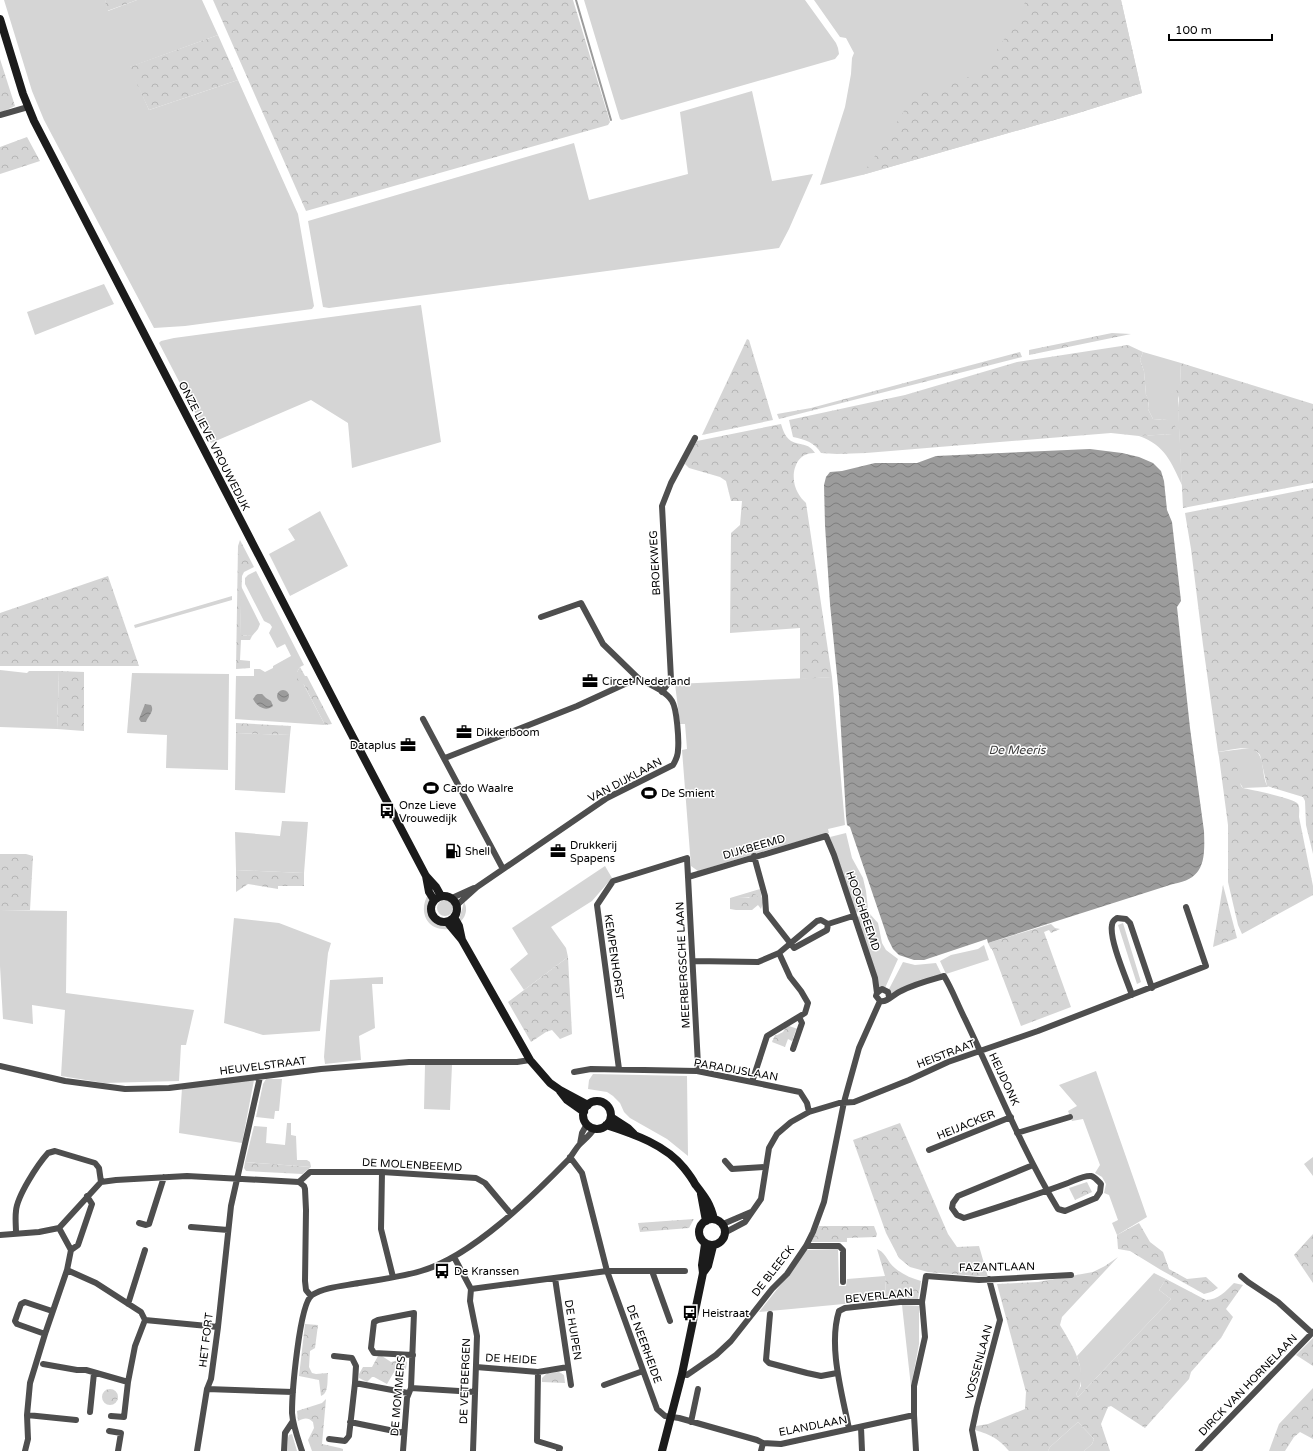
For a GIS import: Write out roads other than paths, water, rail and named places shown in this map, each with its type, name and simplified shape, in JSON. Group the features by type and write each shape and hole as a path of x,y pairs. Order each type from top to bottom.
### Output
{"main road":[{"name":"ONZE LIEVE VROUWEDIJK","path":"0,19 28,107 34,121 149,336 426,876 436,887 437,898"},
{"path":"447,922 457,914 455,901 449,896 437,898 431,909 434,917 438,920 447,922 462,940 530,1060 550,1083 588,1105"},
{"path":"454,917 459,926 462,940"},
{"path":"560,1090 567,1100 584,1112"},
{"path":"602,1102 609,1108 610,1117 606,1125 599,1129 590,1126 584,1121 584,1112 588,1105 602,1102"},
{"path":"610,1117 628,1128 636,1136"},
{"path":"606,1125 649,1142 669,1154 684,1167 709,1203 710,1220"},
{"path":"710,1220 720,1222 724,1228 723,1240 717,1245 709,1245 699,1236 702,1224 710,1220"},
{"path":"662,1451 682,1374 703,1273 708,1266 709,1245"}],"street":[{"path":"0,115 28,107"},
{"name":"BROEKWEG","path":"662,692 671,679 662,506 671,483 695,438"},
{"name":"VAN DIJKLAAN","path":"455,901 477,888 607,798 674,765 677,759 678,750 675,709 671,700 662,692 638,678 603,644 581,603 540,617"},
{"path":"445,758 577,706 638,678"},
{"path":"423,718 504,869"},
{"name":"DIJKBEEMD","path":"688,876 826,836"},
{"name":"HOOGHBEEMD","path":"826,836 834,855 853,916 875,978 877,992"},
{"path":"754,856 765,896 766,912 794,948 827,930 828,924"},
{"name":"MEERBERGSCHE LAAN","path":"687,858 698,1065 697,1071"},
{"name":"KEMPENHORST","path":"619,1069 597,906 614,881 687,858"},
{"name":"HEISTRAAT","path":"724,1228 745,1222 761,1199 769,1148 777,1134 790,1122 808,1112 844,1102 854,1102 948,1062 1038,1031 1206,966 1186,907"},
{"path":"693,962 758,962 779,953 790,942 817,921 821,920 828,924 853,916"},
{"path":"1132,995 1115,948 1111,931 1113,922 1117,918 1126,919 1130,923 1152,988"},
{"path":"752,1082 767,1036 805,1013 808,1003 801,990 790,977 779,953"},
{"name":"HEIJDONK","path":"889,997 901,991 944,976 1011,1117 1017,1133 1047,1191"},
{"path":"882,989 889,994 889,997 887,1001 880,1002 876,996 877,992 882,989"},
{"path":"844,1102 859,1048 880,1002"},
{"path":"793,1048 802,1023 799,1017"},
{"name":"HEUVELSTRAAT","path":"0,1066 65,1081 125,1089 169,1088 320,1069 409,1062 517,1062 530,1060"},
{"name":"PARADIJSLAAN","path":"574,1072 591,1069 697,1071 800,1092 807,1103 808,1112"},
{"name":"HET FORT","path":"198,1451 218,1327 230,1206 238,1178 260,1077"},
{"name":"DE BLEECK","path":"682,1374 687,1375 700,1367 730,1341 772,1289 787,1274 806,1246 818,1221 824,1202 844,1102"},
{"path":"1017,1133 1070,1116"},
{"name":"HEIJACKER","path":"929,1150 1011,1117"},
{"path":"302,1451 293,1421 293,1392 302,1316 307,1301 311,1296 333,1287 393,1278 422,1271 454,1257 480,1239 511,1214 570,1157 580,1144 589,1136 590,1126"},
{"path":"16,1233 16,1210 19,1198 41,1160 48,1153 55,1151 95,1163 99,1168 101,1182"},
{"name":"DE NEERHEIDE","path":"570,1157 582,1173 607,1271 657,1409 665,1416 671,1417"},
{"path":"725,1161 732,1169 766,1167"},
{"path":"1033,1165 958,1196 953,1203 952,1208 957,1215 964,1218 1016,1203 1047,1191 1085,1177 1092,1176 1101,1184 1100,1192 1096,1198 1065,1211 1058,1209 1047,1191"},
{"name":"DE MOLENBEEMD","path":"300,1182 310,1172 382,1172 476,1178 485,1183 511,1214"},
{"path":"382,1172 381,1229 393,1278"},
{"path":"0,1235 39,1232 58,1228 101,1182 186,1176 300,1182 305,1189 305,1281 306,1290 311,1296"},
{"path":"139,1223 146,1225 149,1224 164,1177"},
{"path":"71,1250 78,1245 92,1204 87,1196"},
{"path":"190,1227 228,1230"},
{"path":"25,1451 28,1439 27,1415 30,1383 52,1311 67,1270 71,1250 58,1228"},
{"path":"806,1246 839,1246 842,1248 843,1282"},
{"path":"128,1304 145,1250"},
{"path":"454,1257 471,1289 607,1271 685,1271"},
{"path":"67,1270 96,1283 140,1312 145,1320"},
{"path":"652,1271 670,1322"},
{"name":"FAZANTLAAN","path":"922,1302 926,1276 989,1280 1071,1275"},
{"name":"DIRCK VAN HORNELAAN","path":"1198,1451 1312,1333 1278,1302 1241,1276"},
{"name":"DE HUIPEN","path":"555,1278 571,1385"},
{"name":"VOSSENLAAN","path":"976,1451 972,1430 1000,1320 989,1280"},
{"name":"DE VETBERGEN","path":"471,1289 470,1302 477,1336 473,1451"},
{"path":"45,1334 17,1324 15,1321 17,1312 21,1304 25,1302 52,1311"},
{"name":"BEVERLAAN","path":"850,1429 837,1373 835,1348 837,1318 839,1311 845,1308 900,1302 922,1302"},
{"path":"916,1451 914,1386 925,1337 922,1302"},
{"name":"DE MOMMERS","path":"403,1451 407,1398 413,1355 414,1313 374,1322 371,1348 374,1353 413,1355"},
{"path":"770,1314 766,1360 769,1363 807,1374 821,1376 837,1373"},
{"path":"145,1320 218,1327"},
{"path":"111,1416 124,1418 128,1382 135,1346 145,1320"},
{"path":"329,1439 345,1442 349,1436 355,1383 356,1366 352,1358 334,1356"},
{"path":"43,1364 77,1370 86,1370 128,1382"},
{"name":"DE HEIDE","path":"476,1367 538,1372 568,1367"},
{"path":"604,1385 643,1371"},
{"path":"538,1372 537,1441 560,1448 559,1451"},
{"path":"90,1412 94,1373"},
{"path":"355,1383 409,1390 476,1392"},
{"path":"207,1389 293,1392"},
{"path":"691,1422 698,1389"},
{"path":"27,1415 76,1420"},
{"name":"ELANDLAAN","path":"671,1417 757,1440 763,1443 781,1444 914,1415"},
{"path":"284,1451 285,1433 293,1421"},
{"path":"350,1422 404,1433"},
{"path":"861,1427 862,1451"},
{"path":"109,1431 121,1433 118,1451"},
{"path":"761,1451 763,1443"}],"water":[{"name":"De Meeris","path":"1090,449 1122,453 1139,457 1153,463 1161,471 1164,481 1167,510 1172,522 1181,601 1177,607 1190,728 1204,831 1204,850 1201,866 1191,878 1184,881 988,943 987,939 924,960 914,960 899,955 893,949 888,939 850,827 847,825 839,696 830,604 825,525 824,485 826,477 830,472 842,471 875,463 917,463 936,456"},
{"path":"281,690 285,690 289,696 285,702 281,702 277,698 277,694"},
{"path":"258,694 262,694 271,701 273,706 265,709 259,706 253,699"},
{"path":"145,704 151,705 151,714 146,722 141,722 139,719"}],"waterway":[{"path":"576,0 611,120"}],"place":[{"name":"Circet Nederland","path":"590,681"},
{"name":"Dikkerboom","path":"464,732"},
{"name":"Dataplus","path":"408,745"},
{"name":"Cardo Waalre","path":"431,788"},
{"name":"De Smient","path":"649,793"},
{"name":"Onze Lieve Vrouwedijk","path":"387,811"},
{"name":"Shell","path":"453,851"},
{"name":"Drukkerij Spapens","path":"558,851"},
{"name":"De Kranssen","path":"442,1271"},
{"name":"Heistraat","path":"690,1313"}]}
